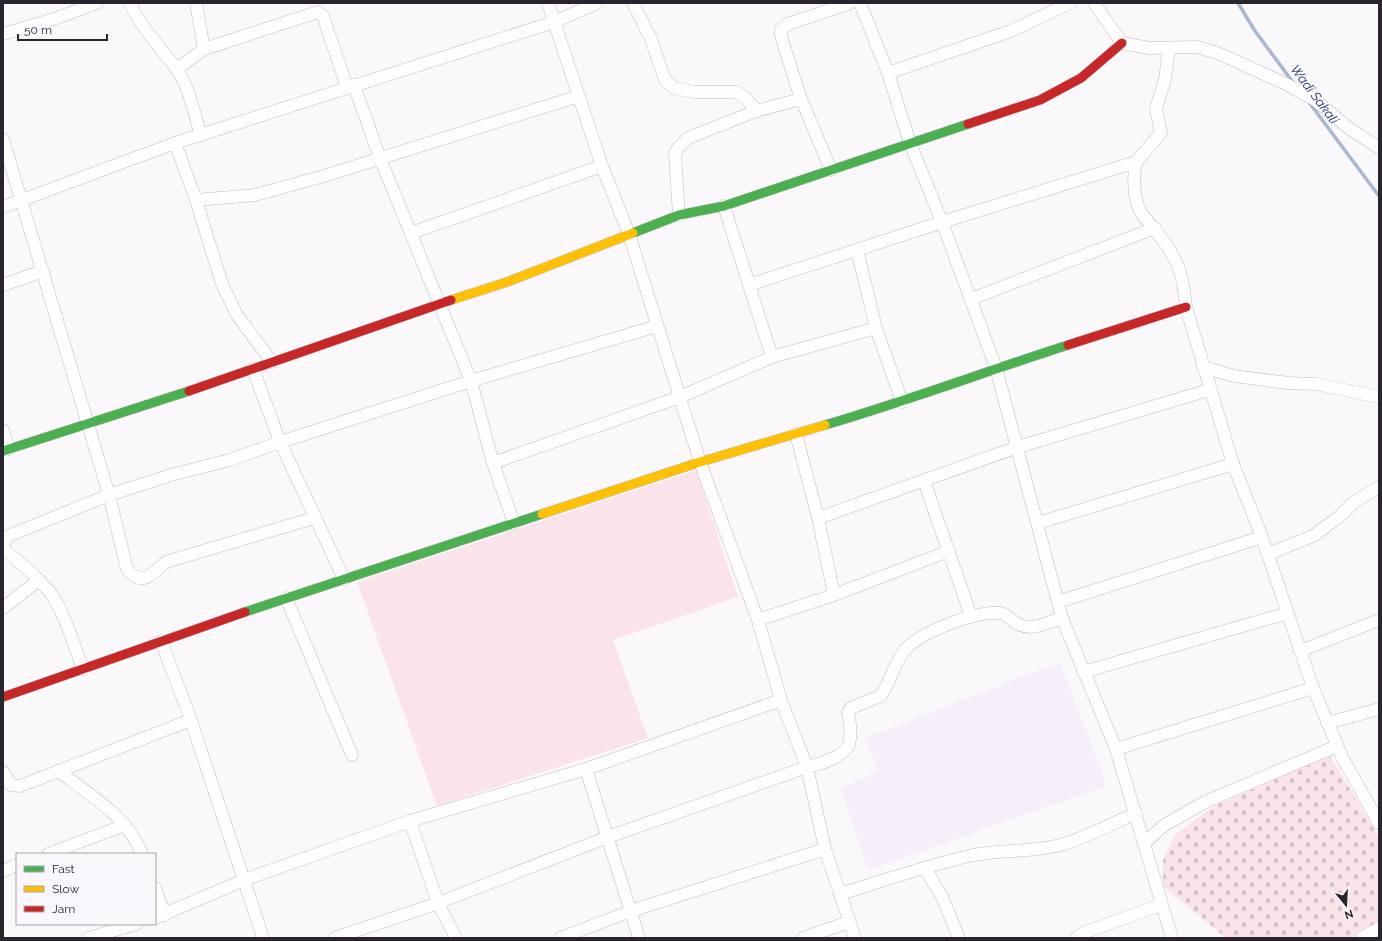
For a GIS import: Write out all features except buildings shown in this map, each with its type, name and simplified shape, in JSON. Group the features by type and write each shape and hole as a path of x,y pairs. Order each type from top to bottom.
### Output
{"street":[{"path":"3,34 97,3"},
{"path":"130,3 136,17 177,69 185,86 201,135"},
{"path":"196,3 204,48"},
{"path":"548,3 602,166 629,234 700,462 758,620 781,700 807,767 825,850 855,938"},
{"path":"3,207 175,143 554,22 597,3"},
{"path":"633,3 651,39 665,80 674,88 694,92 736,92 746,98 756,111"},
{"path":"831,170 801,99 781,36 781,29 788,24 850,3"},
{"path":"860,3 888,73 910,143 942,222 996,368 1062,618 1116,749 1172,938"},
{"path":"888,73 1011,31 1070,3"},
{"path":"1094,3 1122,43 1149,48 1189,47 1207,49 1286,84 1315,100 1350,129 1379,148"},
{"path":"177,69 204,48 318,12 323,16 350,86 471,381 493,463 514,524"},
{"path":"3,430 6,450 253,369 440,303 507,282 679,215 724,206 1040,100 1081,78 1122,43"},
{"path":"749,285 942,222 1136,162 1161,133 1156,109 1165,79 1169,48"},
{"path":"196,200 255,195 324,176 579,96"},
{"path":"679,215 675,154 678,148 688,138 756,111 801,99"},
{"path":"3,139 109,495 127,569 134,577 139,579 146,577 166,562 314,518"},
{"path":"175,143 196,200 222,284 237,315 272,362"},
{"path":"1136,162 1136,198 1141,213 1155,228 1176,262 1184,287 1186,307 1209,390 1233,464 1262,537 1313,688 1337,746 1379,823"},
{"path":"411,232 602,166"},
{"path":"724,206 772,357"},
{"path":"971,299 1155,228"},
{"path":"857,250 876,328 902,402"},
{"path":"3,285 43,271"},
{"path":"3,697 286,598 700,462 902,402 996,368 1186,307"},
{"path":"83,669 54,598 39,580 6,550 4,545 8,536 109,495 171,475 230,460 280,442 471,381 657,326"},
{"path":"493,463 680,397 772,357 876,328"},
{"path":"1203,367 1234,376 1288,383 1316,384 1379,397"},
{"path":"253,369 280,442 314,518 344,579"},
{"path":"818,518 1018,447 1209,390"},
{"path":"796,434 818,518 834,595"},
{"path":"1038,523 1233,464"},
{"path":"924,481 971,616"},
{"path":"1268,554 1313,536 1340,516 1354,502 1379,487"},
{"path":"1058,602 1262,537"},
{"path":"758,620 834,595 949,551"},
{"path":"3,608 39,580"},
{"path":"286,598 352,755"},
{"path":"1083,672 1288,613"},
{"path":"334,938 438,903 608,837 807,767 821,764 845,751 849,745 848,712 851,708 880,696 899,659 912,643 921,637 971,616 1002,614 1023,627 1031,628 1062,618"},
{"path":"1300,651 1379,620"},
{"path":"161,641 191,720 263,938"},
{"path":"1116,749 1313,688"},
{"path":"156,894 160,917 244,880 410,821 586,769 781,700"},
{"path":"1327,723 1379,709"},
{"path":"3,772 11,785 20,786 191,720"},
{"path":"1144,844 1163,826 1207,801 1337,746"},
{"path":"586,769 639,938"},
{"path":"58,771 125,825 138,843 142,853"},
{"path":"840,894 970,855 994,852 1014,852 1059,845 1096,831 1136,813"},
{"path":"410,821 438,903 456,938"},
{"path":"51,853 125,825"},
{"path":"560,938 631,911 825,850"},
{"path":"3,871 16,866"},
{"path":"925,868 942,897 959,938"},
{"path":"1076,938 1083,933 1161,905"},
{"path":"803,938 850,922"},
{"path":"88,938 133,925"},
{"path":"1362,938 1379,928"}],"shaded area":[{"path":"1060,662 1107,786 868,870 841,788 878,771 865,738"}],"green space":[{"path":"696,470 738,597 613,640 648,738 437,806 357,582"},
{"path":"1330,756 1379,837 1379,923 1354,938 1226,938 1163,886 1163,860 1175,835 1214,806"}],"waterway":[{"name":"Wadi Sakali","path":"1238,3 1255,31 1295,85"},
{"name":"Wadi Sakali","path":"1308,101 1379,196"}],"traffic: fast":[{"path":"633,233 679,215 724,206 968,124"},
{"path":"825,425 1068,345"},
{"path":"3,451 189,391"},
{"path":"245,612 542,514"}],"traffic: slow":[{"path":"451,300 507,282 633,233"},
{"path":"542,514 700,462 825,425"}],"traffic: jam":[{"path":"968,124 1040,100 1081,78 1122,43"},
{"path":"189,391 451,300"},
{"path":"1068,345 1186,307"},
{"path":"3,697 245,612"}]}
